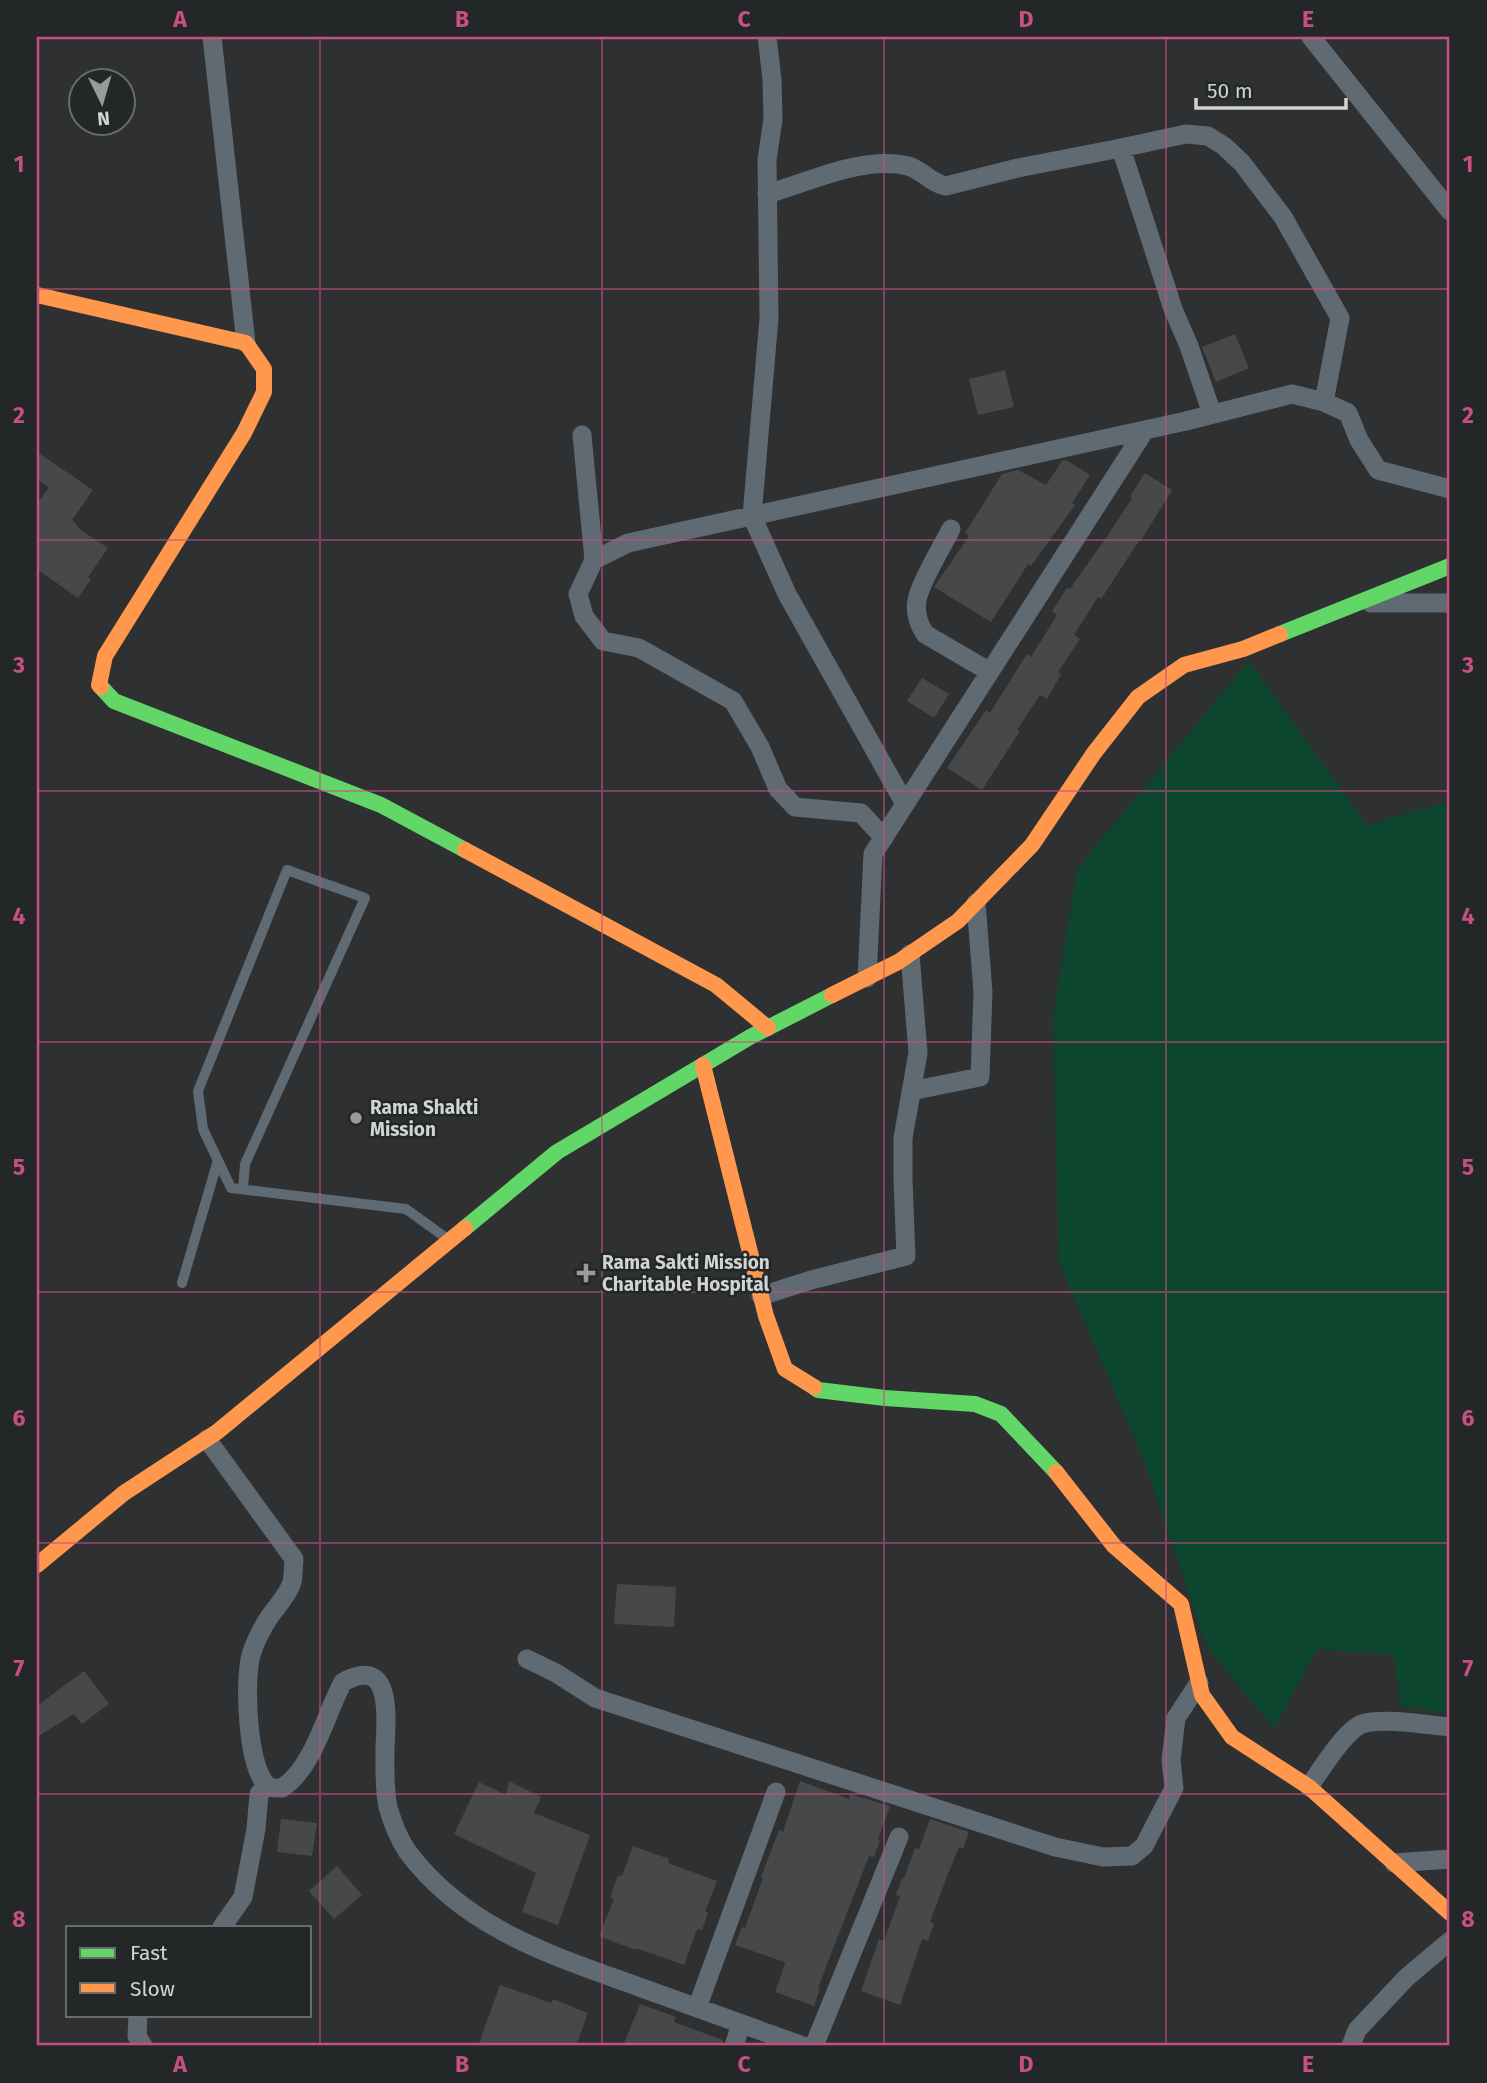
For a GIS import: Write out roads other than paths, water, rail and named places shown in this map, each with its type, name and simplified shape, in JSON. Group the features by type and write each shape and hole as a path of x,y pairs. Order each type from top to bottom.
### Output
{"street":[{"path":"212,37 246,343 264,369 264,392 244,433 105,656 99,685 114,701 381,805 716,985 768,1028"},
{"path":"767,37 773,118 767,160 766,194 769,318 752,516 787,594 905,804"},
{"path":"1311,37 1450,211"},
{"path":"766,194 877,163 908,166 946,186 1018,168 1186,134 1208,136 1224,146 1241,163 1283,217 1340,318 1324,401"},
{"path":"1121,148 1173,309 1189,346 1212,414"},
{"path":"37,295 246,343"},
{"path":"594,560 628,543 1146,429 1292,394 1324,401 1348,414 1359,440 1378,470 1450,489"},
{"path":"867,978 873,854 1146,429"},
{"path":"582,435 594,560 578,594 584,616 603,640 639,648 733,701 760,747 778,789 795,807 861,813 884,838"},
{"path":"951,529 918,597 916,610 919,625 925,634 990,672"},
{"path":"37,1565 124,1493 207,1439 557,1152 768,1028 910,954 958,921 1032,845 1094,753 1138,697 1184,665 1242,649 1450,566"},
{"path":"1357,603 1450,603"},
{"path":"911,1091 979,1077 983,992 976,902"},
{"path":"761,1296 811,1280 906,1256 903,1138 918,1052 910,954"},
{"path":"703,1065 766,1316 785,1369 818,1390 975,1404 1001,1415 1049,1464 1114,1546 1181,1604 1202,1695 1233,1737 1309,1787 1450,1913"},
{"path":"207,1439 294,1559 292,1583 269,1618 251,1654 247,1679 251,1746 261,1776 267,1785 282,1788 289,1784 313,1749 343,1682 360,1675 368,1676 377,1681 387,1702 385,1750 388,1806 405,1847 423,1871 468,1912 544,1952 803,2046"},
{"path":"527,1659 556,1673 595,1698 1055,1847 1103,1857 1132,1856 1144,1846 1161,1816 1174,1788 1171,1760 1175,1718 1199,1683"},
{"path":"1309,1787 1345,1737 1361,1724 1385,1722 1450,1727"},
{"path":"223,1926 243,1897 256,1829 259,1794 267,1785"},
{"path":"697,2008 776,1792"},
{"path":"814,2046 899,1837"},
{"path":"1394,1863 1450,1859"},
{"path":"1351,2046 1357,2030 1407,1978 1450,1941"},
{"path":"138,2016 137,2036 143,2046"},
{"path":"734,2046 741,2024"}],"lane":[{"path":"243,1189 245,1164 365,898 287,870 198,1091 204,1129 231,1188 406,1209 450,1240"},
{"path":"182,1283 218,1160"}],"place":[{"name":"Rama Shakti Mission","path":"356,1118"},
{"name":"Rama Sakti Mission Charitable Hospital","path":"586,1273"}]}
